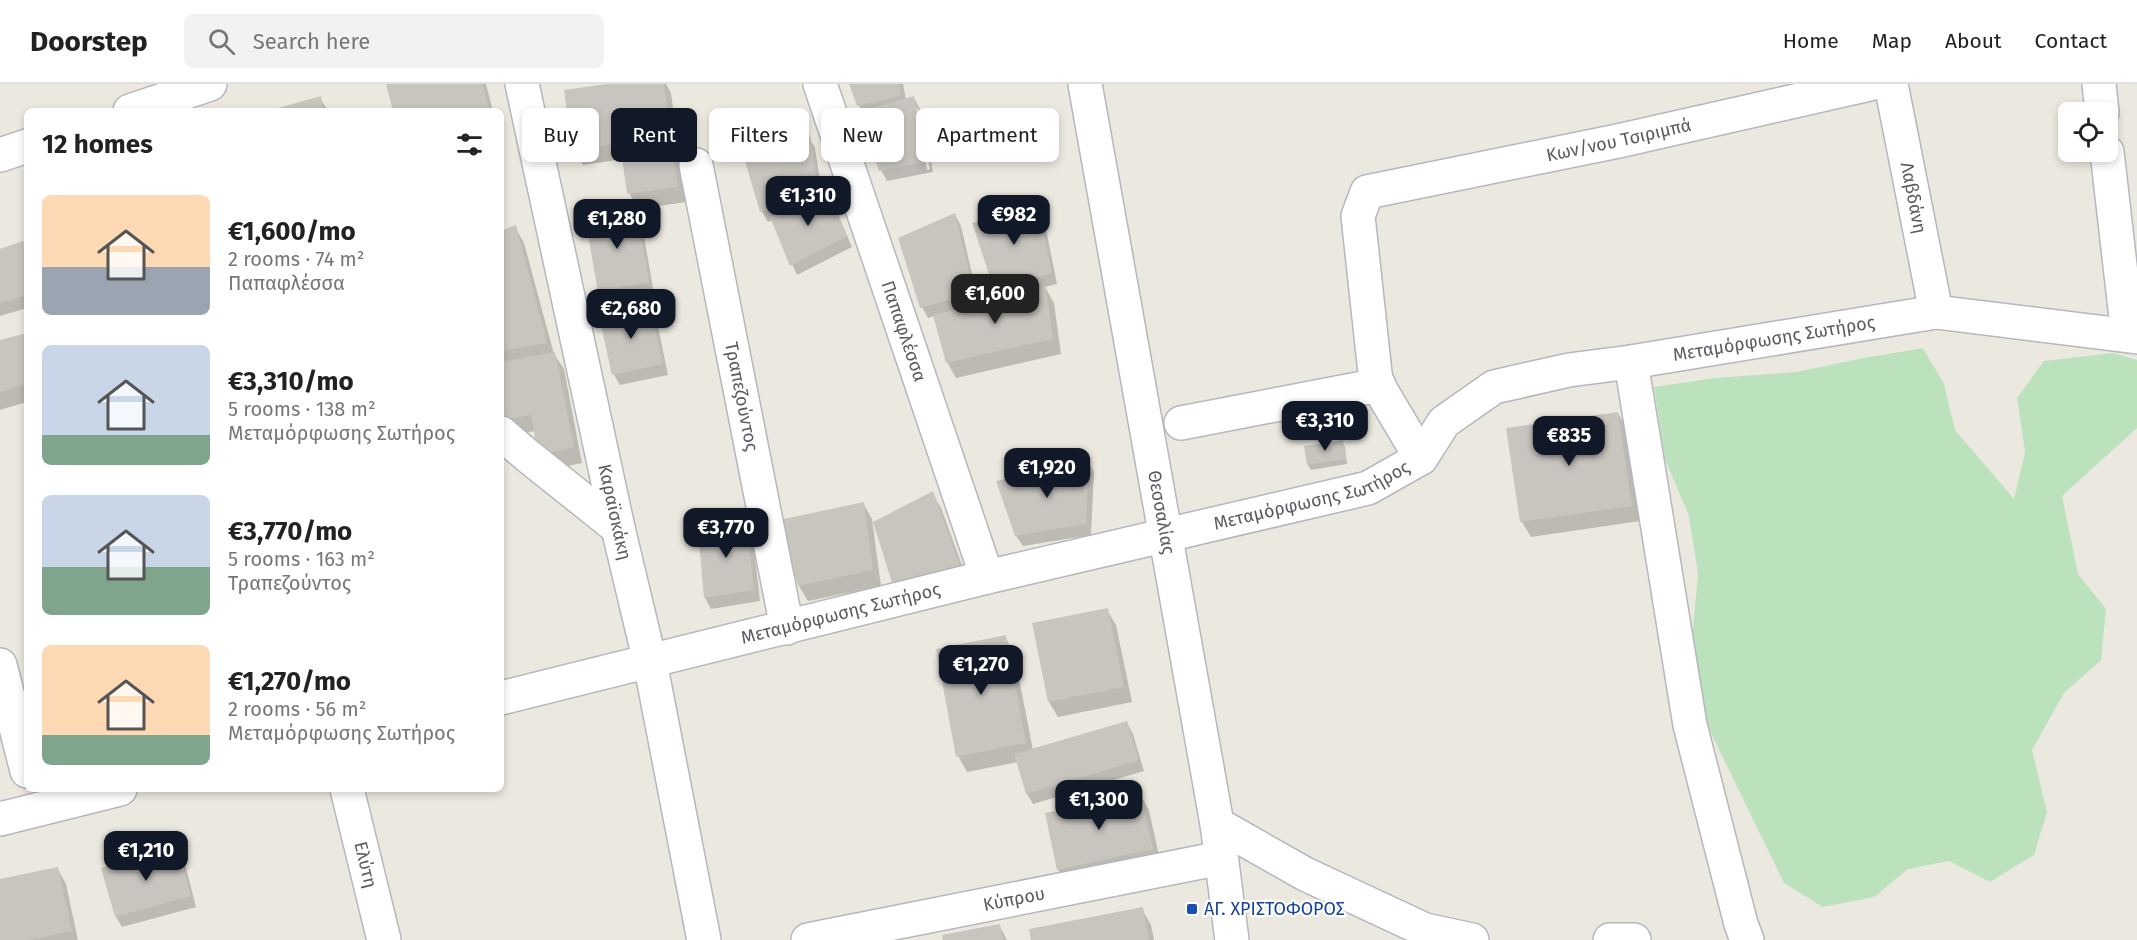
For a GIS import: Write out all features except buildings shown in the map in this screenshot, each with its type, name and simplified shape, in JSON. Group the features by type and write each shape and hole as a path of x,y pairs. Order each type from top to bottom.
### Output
{"street":[{"name":"Καραϊσκάκη","path":"522,84 618,528 650,662 704,940"},
{"name":"Παπαφλέσσα","path":"820,84 987,577"},
{"name":"Θεσσαλίας","path":"1085,84 1216,824 1232,940"},
{"name":"Κων/νου Τσιριμπά","path":"1378,385 1358,216 1367,192 1618,141 1870,84"},
{"name":"Λαβδάνη","path":"1891,84 1936,312"},
{"path":"2099,84 2101,102"},
{"path":"140,108 189,93"},
{"path":"0,155 24,147"},
{"path":"2108,162 2132,336"},
{"name":"Τραπεζούντος","path":"696,165 787,628"},
{"name":"Μεταμόρφωσης Σωτήρος","path":"504,697 987,577 1368,488 1421,458 1444,422 1494,387 1569,370 1936,312 2132,336"},
{"path":"1631,362 1690,725 1741,924 1748,940"},
{"path":"1181,423 1378,385 1421,458"},
{"path":"504,436 618,528"},
{"path":"0,665 24,759"},
{"path":"0,819 34,799 94,792"},
{"name":"Ελύτη","path":"348,792 384,940"},
{"path":"1216,824 1305,874 1425,930 1472,940"},
{"name":"Κύπρου","path":"808,940 1221,858"},
{"path":"1610,940 1634,940"}],"green space":[{"path":"1923,348 1944,384 1955,430 2014,499 2025,452 2017,398 2044,361 2113,353 2137,360 2137,428 2062,496 2078,574 2106,609 2101,660 2064,693 2032,750 2047,812 2034,855 1990,882 1949,861 1908,869 1874,897 1823,907 1784,883 1708,727 1692,638 1698,574 1689,516 1665,459 1654,387 1715,378 1796,372"}],"place":[{"name":"ΑΓ. ΧΡΙΣΤΟΦΟΡΟΣ","path":"1192,909"}]}
